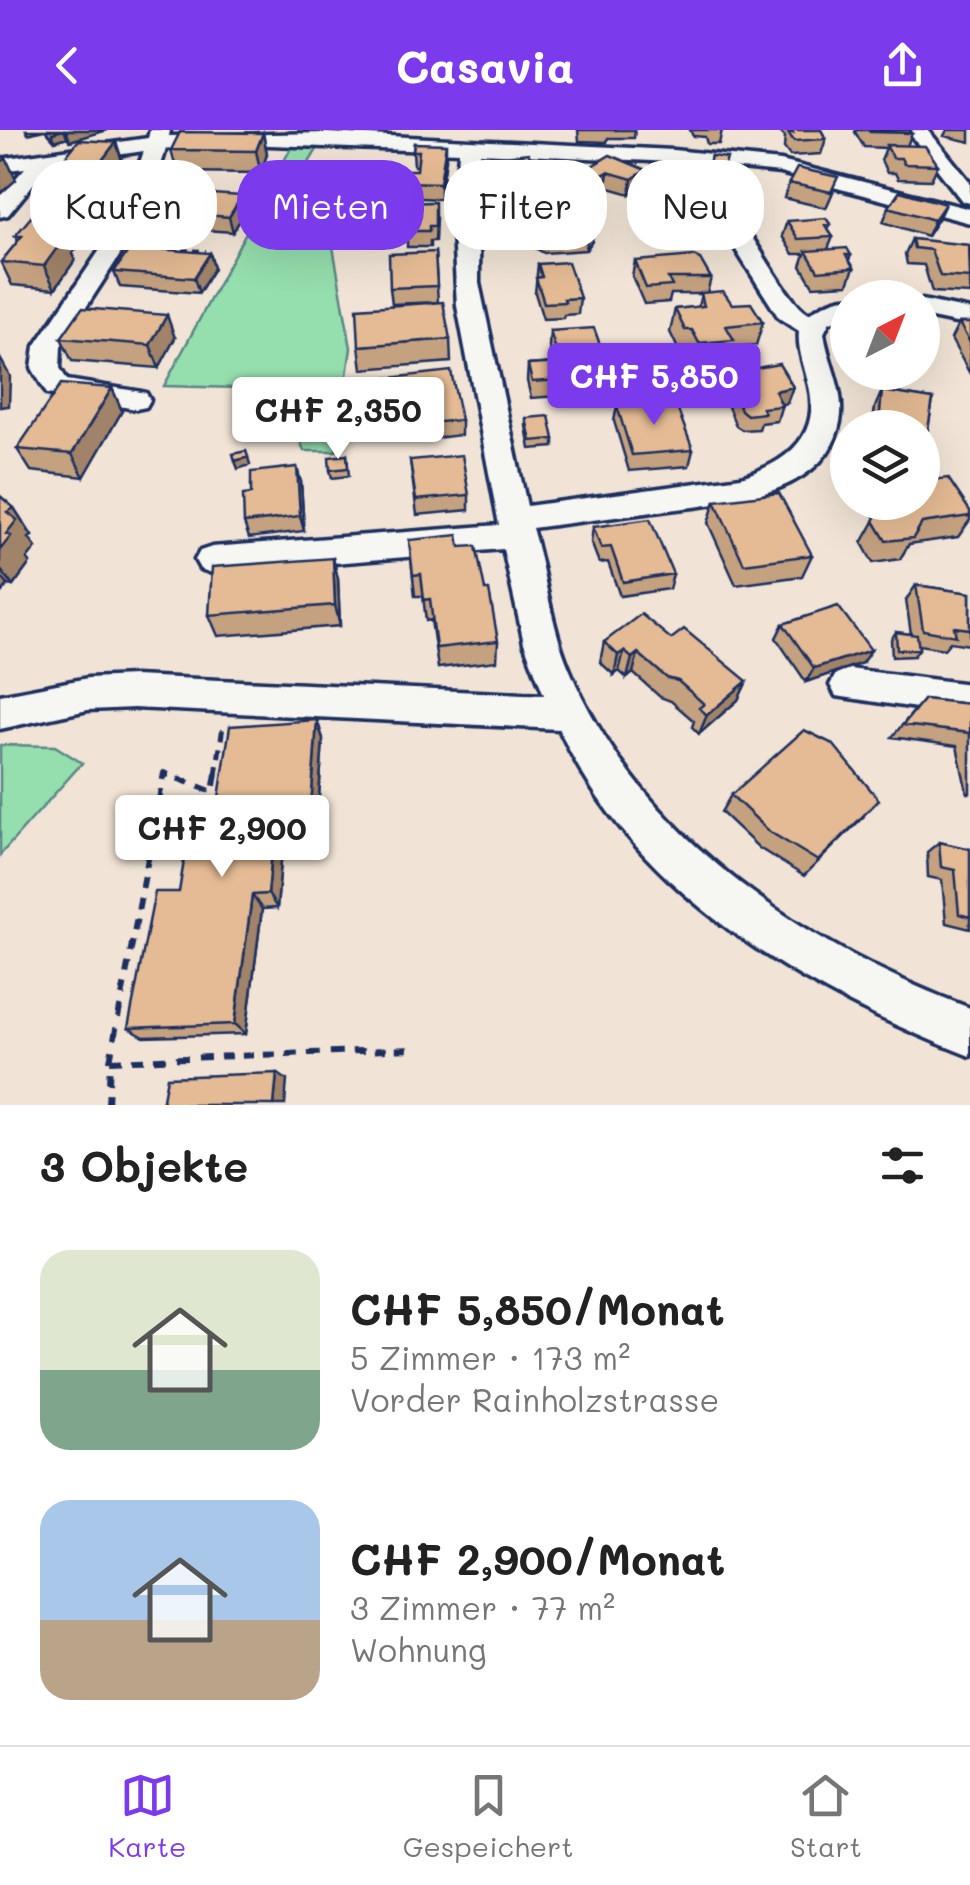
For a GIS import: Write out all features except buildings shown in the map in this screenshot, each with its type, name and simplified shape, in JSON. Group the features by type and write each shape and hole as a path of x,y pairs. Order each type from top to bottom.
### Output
{"street":[{"path":"670,130 673,156"},
{"path":"917,130 970,196"},
{"path":"0,165 78,146 159,136 326,139 673,156 781,167 970,216"},
{"path":"470,148 464,225 468,286 516,527 550,667 569,713 608,778 708,884 770,933 846,981 923,1017 970,1032"},
{"path":"0,210 38,166 38,158"},
{"path":"113,250 48,346 46,368 57,388 74,394 136,400"},
{"path":"750,250 788,314 813,328"},
{"path":"212,560 516,527 769,481 793,468 818,440 827,410 811,342 813,328 830,311"},
{"path":"940,312 970,318"},
{"path":"850,685 970,700"},
{"path":"0,712 88,694 134,692 569,713"}],"path":[{"path":"188,250 206,251"},
{"path":"108,1105 110,1061 164,773 213,792 222,729"},
{"path":"110,1061 411,1050"}],"green space":[{"path":"292,146 319,146 311,160 285,160"},
{"path":"237,249 334,250 351,348 336,451 304,451 280,389 164,386"},
{"path":"0,745 55,746 82,763 0,855"}]}
